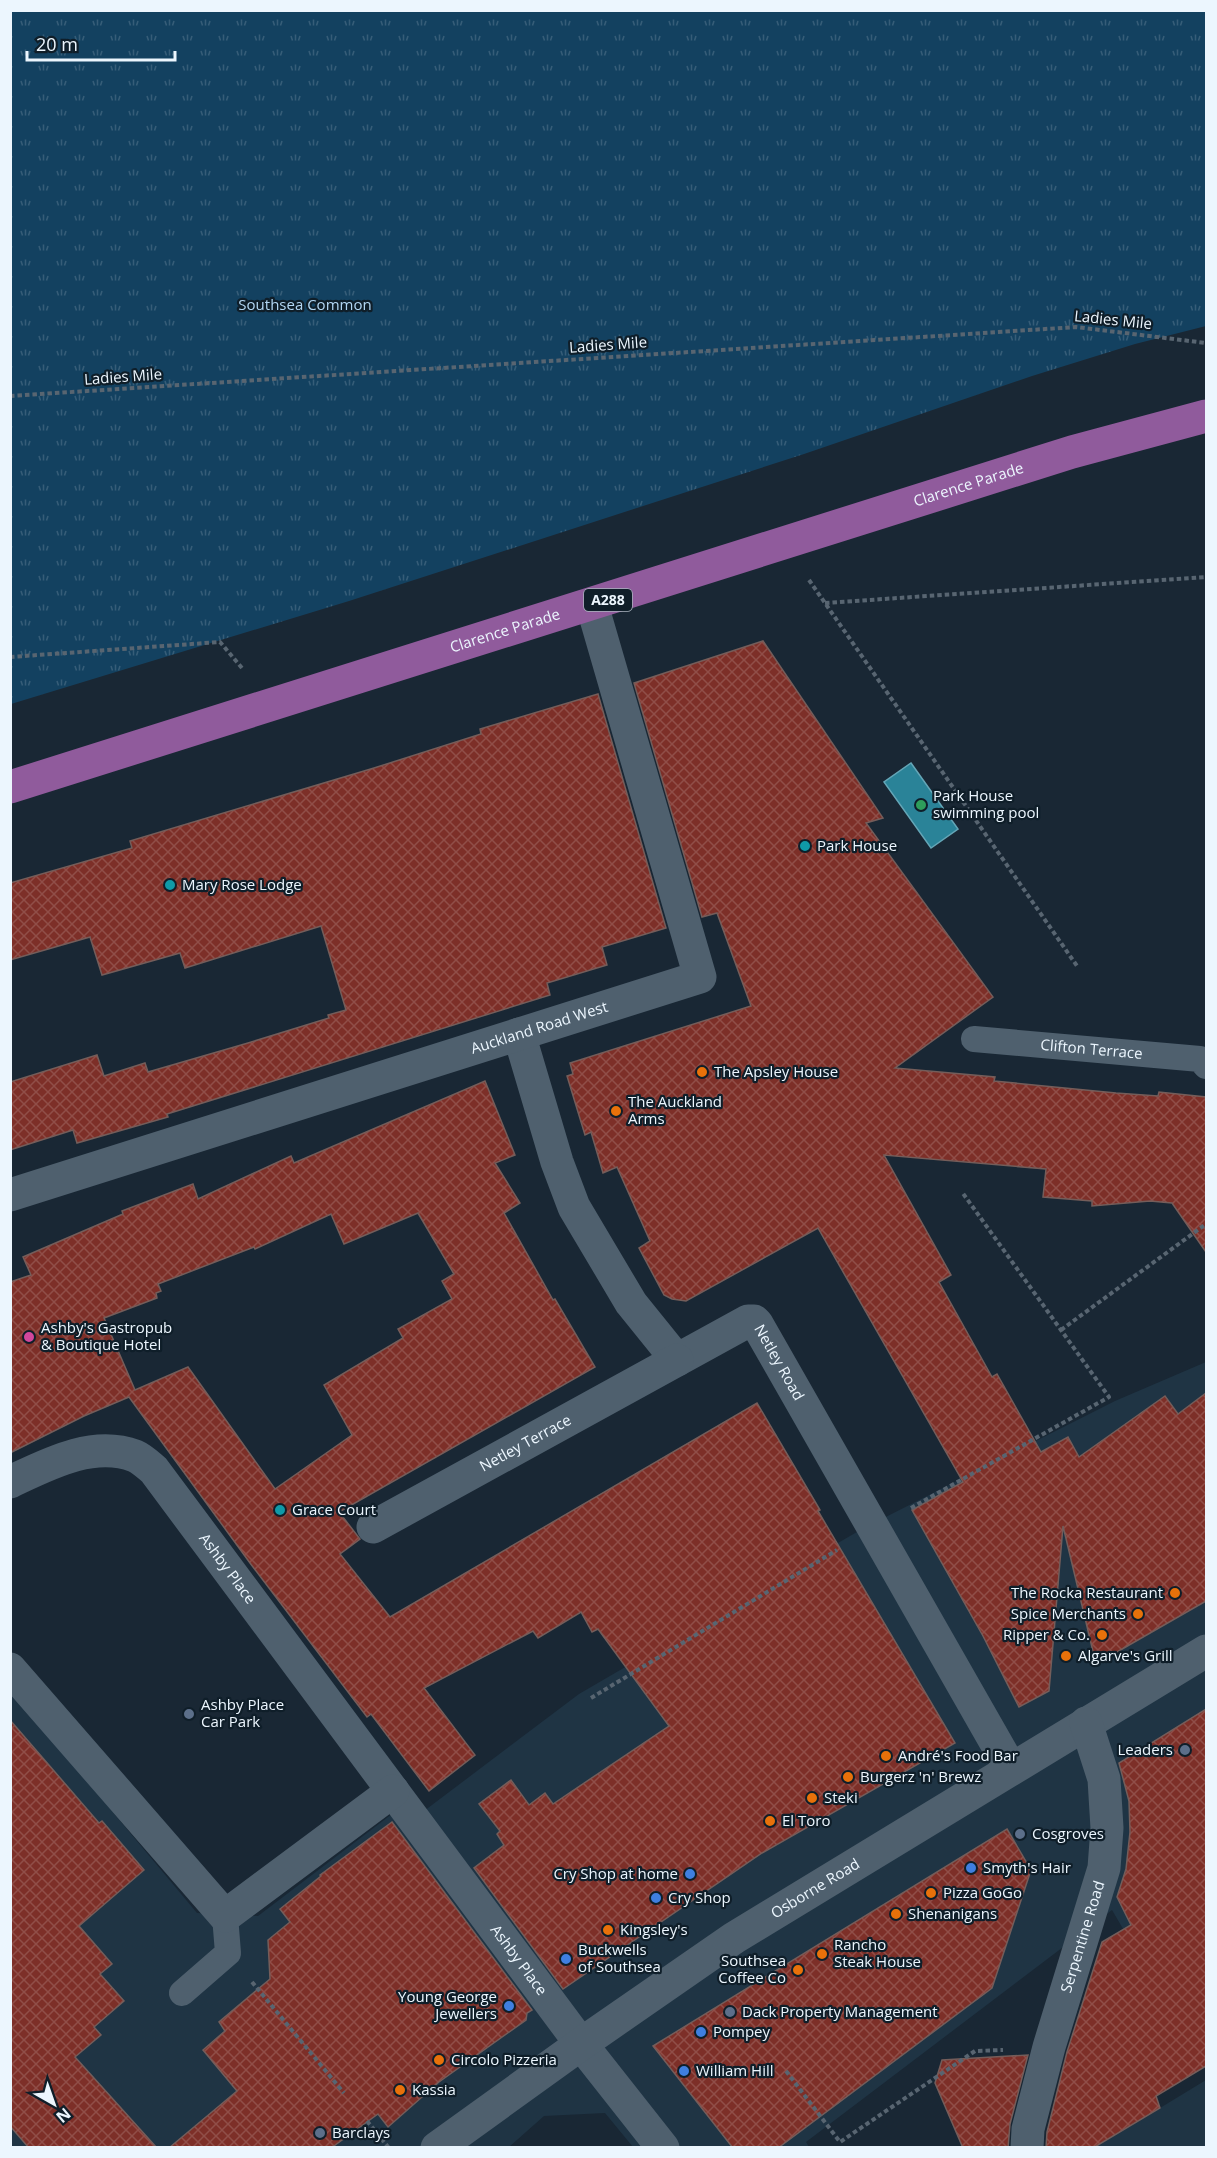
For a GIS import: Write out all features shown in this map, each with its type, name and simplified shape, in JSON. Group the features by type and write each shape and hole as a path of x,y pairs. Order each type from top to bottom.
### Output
{"main road":[{"name":"Clarence Parade","path":"10,787 1072,452 1206,416"}],"street":[{"name":"Auckland Road West","path":"10,1195 700,977 592,605"},
{"path":"519,1034 557,1162 574,1207 631,1303 677,1360"},
{"name":"Netley Road","path":"677,1360 748,1321 754,1321 1011,1769"},
{"name":"Netley Terrace","path":"373,1527 677,1360"},
{"name":"Ashby Place","path":"10,1482 56,1460 77,1455 119,1452 138,1457 154,1470 581,2044 663,2148"},
{"name":"Osborne Road","path":"437,2148 734,1938 1206,1651"},
{"path":"10,1670 225,1916 393,1791"},
{"name":"Serpentine Road","path":"1027,2148 1028,2129 1049,2047 1104,1868 1107,1828 1104,1779 1086,1723"}],"lane":[{"name":"Clifton Terrace","path":"974,1039 1200,1059 1206,1066"},
{"path":"182,1993 228,1953 225,1916"}],"path":[{"name":"Ladies Mile","path":"10,396 1076,327 1206,343"},
{"path":"784,544 1077,966"},
{"path":"825,603 1206,577"},
{"path":"10,657 220,642 274,705"},
{"path":"591,1698 874,1528 1109,1396 962,1192"},
{"path":"1060,1330 1206,1224"},
{"path":"228,1953 344,2093"},
{"path":"786,2071 840,2142 975,2051 1049,2047"},
{"path":"367,2121 389,2148"}],"shaded area":[{"name":"Park House swimming pool","path":"911,763 958,829 931,848 884,782"},
{"path":"1206,1362 1206,1897 1129,1939 1112,1910 806,2142 809,2147 633,2147 605,2113 544,2116 509,2147 11,2147 10,1689 197,1913 258,1916 413,1798 424,1811 579,1694 862,1529 1115,1401"},
{"path":"1206,2080 1206,2147 1093,2148 1160,2108"}],"green space":[{"name":"Southsea Common","path":"11,10 1206,11 1206,326 1135,344 1032,376 804,454 349,601 11,704"}],"building":[{"path":"763,641 883,818 866,823 993,997 895,1068 995,1077 994,1081 1116,1093 1158,1096 1159,1092 1206,1097 1206,1252 1172,1203 1150,1201 1092,1206 1092,1201 1043,1197 1046,1169 884,1155 951,1275 939,1282 992,1377 997,1374 1041,1452 1068,1437 1079,1457 1165,1396 1178,1414 1206,1393 1206,1601 1096,1664 1063,1526 1049,1691 1019,1707 983,1636 912,1510 963,1482 818,1228 686,1301 664,1295 639,1248 650,1241 617,1167 603,1173 591,1132 585,1135 567,1076 573,1074 570,1063 751,1006 717,913 702,917 634,683"},
{"path":"598,694 666,928 602,947 607,965 547,983 550,995 167,1114 168,1117 77,1143 73,1130 10,1150 10,1082 97,1055 104,1076 145,1063 148,1072 329,1018 328,1015 346,1010 321,926 185,968 180,953 102,975 90,937 10,960 10,883 132,848 130,841 374,768 481,734 480,729"},
{"path":"485,1081 515,1155 495,1163 520,1203 504,1213 553,1300 555,1299 595,1367 339,1512 360,1539 340,1554 390,1617 757,1403 955,1743 762,1853 563,1989 474,1868 504,1845 497,1834 500,1831 479,1804 511,1780 529,1805 545,1793 553,1804 669,1726 598,1629 592,1632 581,1612 538,1638 533,1631 424,1688 475,1755 429,1791 371,1714 367,1717 250,1563 129,1397 84,1416 10,1453 10,1282 31,1275 23,1257 123,1214 122,1211 193,1184 198,1199 291,1156 294,1163","holes":["418,1213 454,1274 442,1281 452,1299 398,1329 403,1338 324,1385 352,1435 275,1489 188,1367 135,1390 104,1318 157,1298 156,1293 161,1291 158,1284 254,1247 255,1249 331,1214 344,1244"]},
{"path":"1206,1709 1206,2066 1156,2096 1160,2108 1093,2148 1046,2148 1047,2132 1067,2052 1102,1942 1131,1925 1117,1897 1126,1869 1130,1832 1129,1801 1119,1763"},
{"path":"10,1720 99,1823 102,1821 144,1870 79,1926 112,1964 100,1974 124,2001 94,2027 101,2035 75,2057 157,2148 29,2148 10,2126"},
{"path":"392,1822 532,2010 527,2013 526,2020 439,2082 388,2127 378,2114 331,2148 169,2148 237,2091 203,2050 225,2031 219,2022 270,1979 268,1940 290,1922 280,1909 320,1875"},
{"path":"1007,1829 1031,1870 992,1988 778,2148 733,2148 653,2046"},
{"path":"1028,2055 1010,2124 1008,2148 963,2148 935,2083 942,2060"}],"place":[{"name":"Park House swimming pool","path":"921,805"},
{"name":"Park House","path":"805,846"},
{"name":"Mary Rose Lodge","path":"170,885"},
{"name":"The Apsley House","path":"702,1072"},
{"name":"The Auckland Arms","path":"616,1111"},
{"name":"Ashby's Gastropub & Boutique Hotel","path":"29,1337"},
{"name":"Grace Court","path":"280,1510"},
{"name":"The Rocka Restaurant","path":"1175,1593"},
{"name":"Spice Merchants","path":"1138,1614"},
{"name":"Ripper & Co.","path":"1102,1635"},
{"name":"Algarve's Grill","path":"1066,1656"},
{"name":"Ashby Place Car Park","path":"189,1714"},
{"name":"Leaders","path":"1185,1750"},
{"name":"André's Food Bar","path":"886,1756"},
{"name":"Burgerz 'n' Brewz","path":"848,1777"},
{"name":"Steki","path":"812,1798"},
{"name":"El Toro","path":"770,1821"},
{"name":"Cosgroves","path":"1020,1834"},
{"name":"Smyth's Hair","path":"971,1868"},
{"name":"Cry Shop at home","path":"690,1874"},
{"name":"Pizza GoGo","path":"931,1893"},
{"name":"Cry Shop","path":"656,1898"},
{"name":"Shenanigans","path":"896,1914"},
{"name":"Kingsley's","path":"608,1930"},
{"name":"Rancho Steak House","path":"822,1954"},
{"name":"Buckwells of Southsea","path":"566,1959"},
{"name":"Southsea Coffee Co","path":"798,1970"},
{"name":"Young George Jewellers","path":"509,2006"},
{"name":"Dack Property Management","path":"730,2012"},
{"name":"Pompey","path":"701,2032"},
{"name":"Circolo Pizzeria","path":"439,2060"},
{"name":"William Hill","path":"684,2071"},
{"name":"Kassia","path":"400,2090"},
{"name":"Barclays","path":"320,2133"}]}
